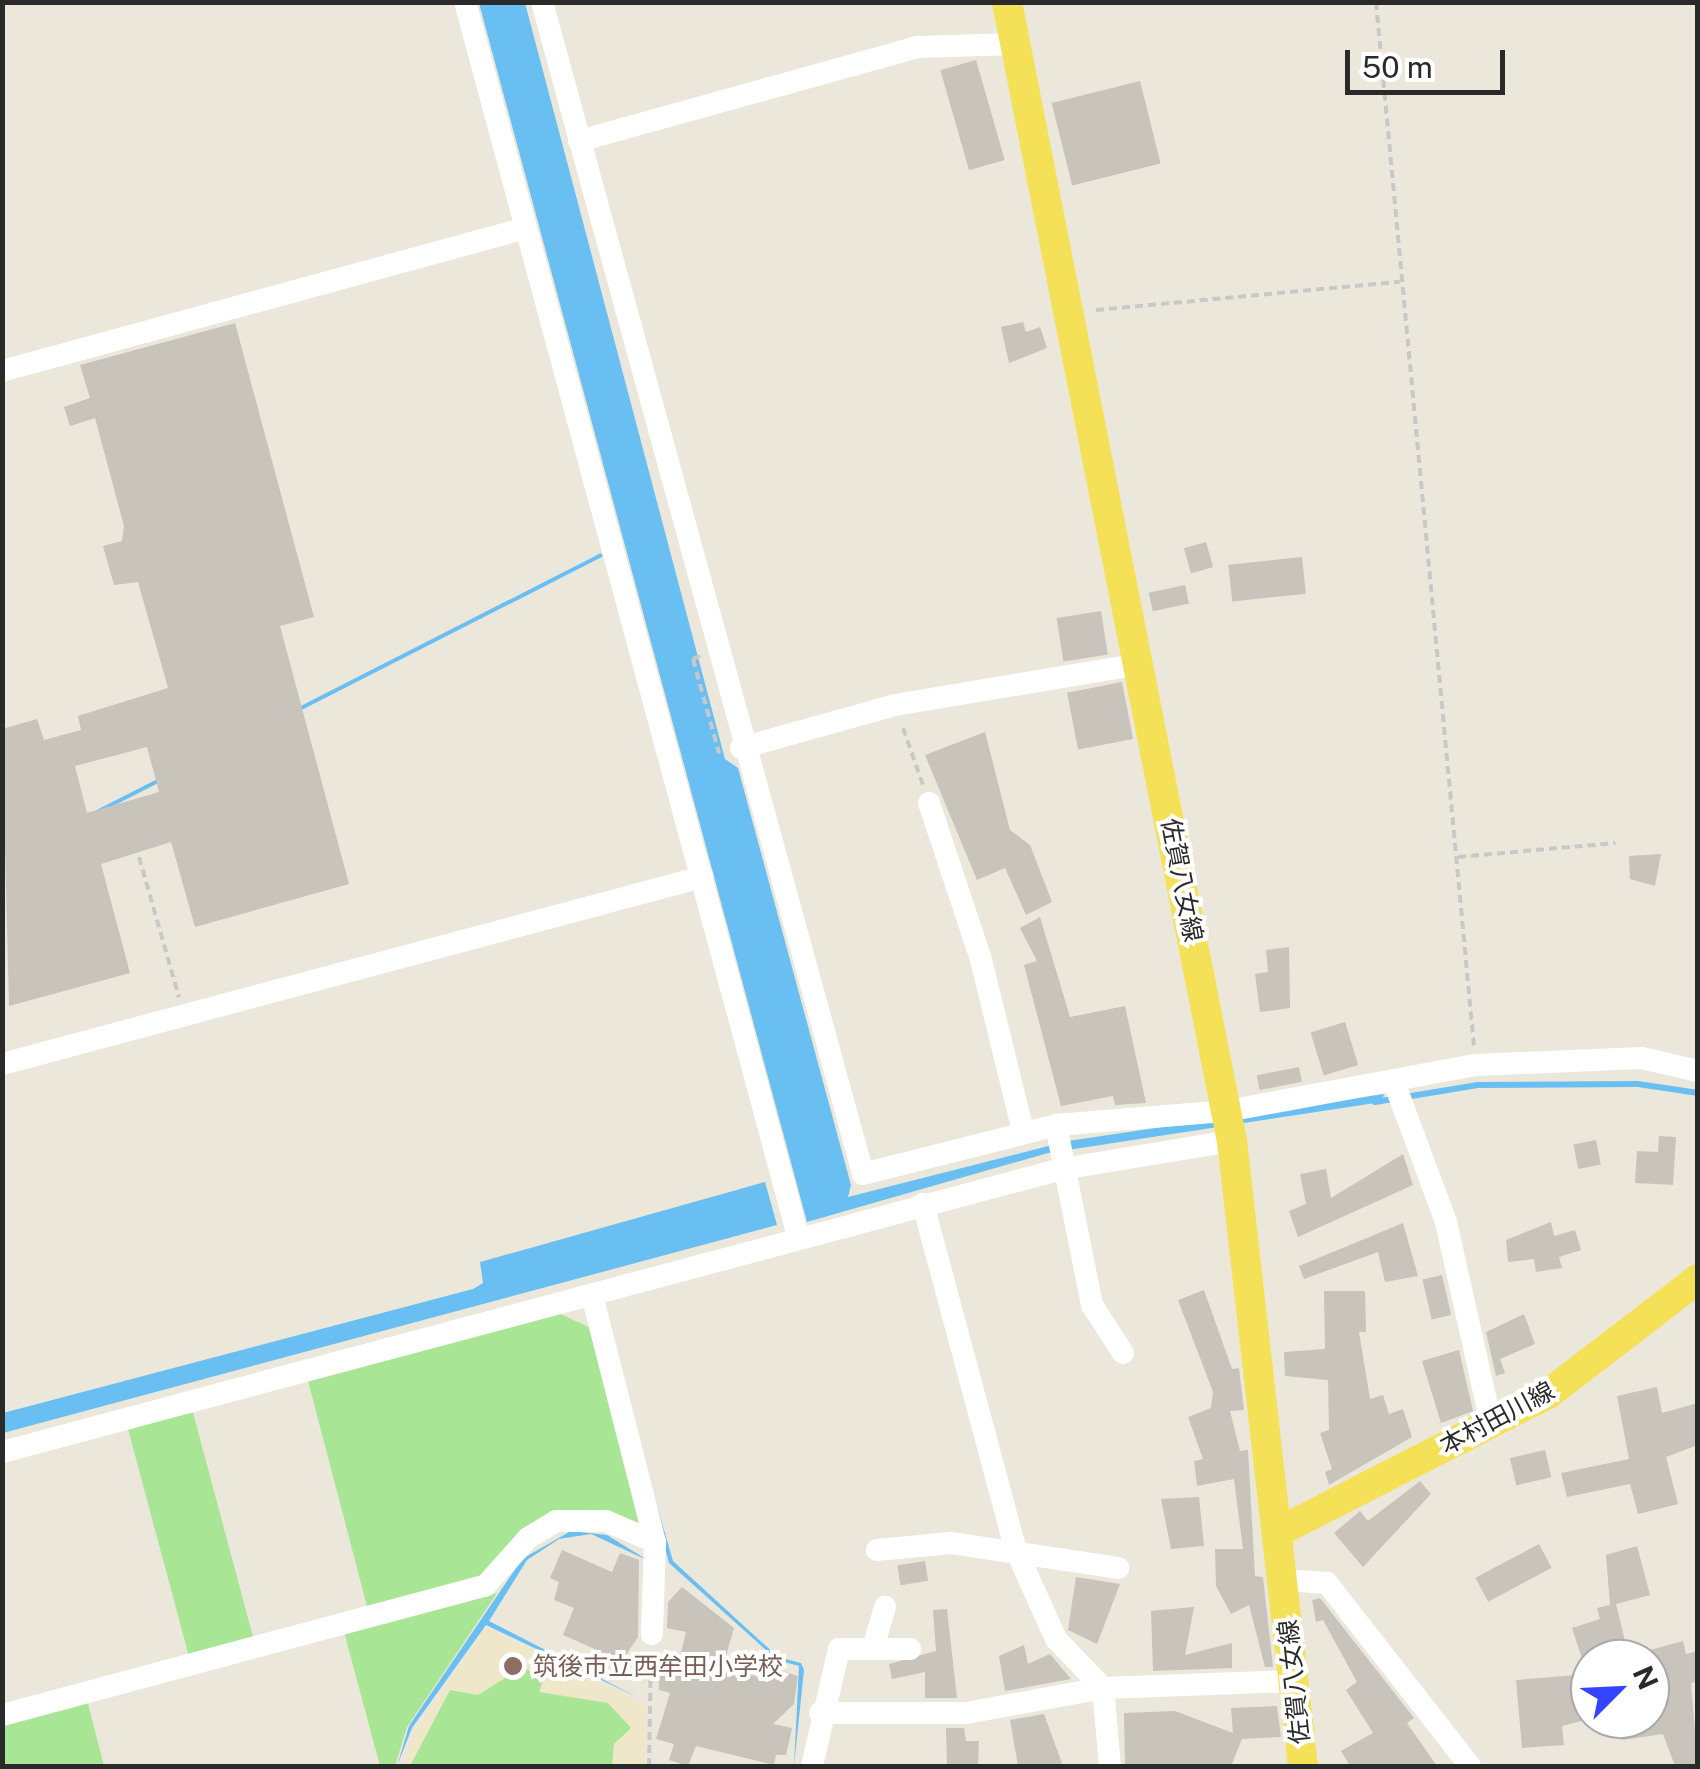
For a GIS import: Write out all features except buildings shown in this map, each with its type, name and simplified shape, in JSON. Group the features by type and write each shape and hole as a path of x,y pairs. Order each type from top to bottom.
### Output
{"main road":[{"name":"佐賀八女線","path":"1008,2 1229,1126 1280,1531 1302,1766"},
{"name":"本村田川線","path":"1280,1531 1548,1394 1698,1278"}],"street":[{"path":"465,2 798,1236"},
{"path":"542,2 736,749 862,1174 1056,1125 1229,1126"},
{"path":"578,142 917,47 1015,44"},
{"path":"2,371 526,228"},
{"path":"736,749 894,705 1140,664"},
{"path":"929,803 980,956 1024,1131"},
{"path":"2,1064 702,876"},
{"path":"2,1452 798,1236 1394,1082 1475,1065 1642,1058 1698,1070"},
{"path":"1394,1082 1446,1222 1491,1424"},
{"path":"1056,1125 1092,1304 1123,1352"},
{"path":"923,1204 1015,1548 1056,1638 1103,1688 1110,1766"},
{"path":"592,1294 655,1542 652,1634"},
{"path":"2,1715 485,1586 556,1521 606,1521 655,1542"},
{"path":"877,1550 951,1543 1015,1548 1118,1568"},
{"path":"1283,1580 1327,1583 1470,1766"},
{"path":"873,1648 885,1607"},
{"path":"812,1766 820,1714 839,1650 910,1649"},
{"path":"820,1714 966,1713 1103,1688 1294,1681"}],"path":[{"path":"1376,2 1475,1065"},
{"path":"1071,312 1400,282"},
{"path":"704,654 693,659 718,753 736,749"},
{"path":"894,705 929,803"},
{"path":"1458,857 1615,843"},
{"path":"139,858 184,1016"},
{"path":"649,1766 652,1634"}],"shaded area":[{"name":"筑後市立西牟田小学校","path":"487,1628 646,1705 645,1766 403,1766 414,1730"}],"green space":[{"path":"556,1312 593,1329 644,1518 636,1525 587,1513 484,1580 368,1610 307,1377"},
{"path":"192,1409 253,1637 188,1654 127,1426"},
{"path":"497,1593 407,1727 395,1766 380,1766 344,1632"},
{"name":"筑後市立西牟田小学校","path":"523,1667 544,1677 539,1692 608,1703 631,1728 614,1744 612,1766 410,1766 450,1690 478,1695"},
{"path":"87,1700 104,1766 3,1766 3,1722"}],"water":[{"path":"479,3 525,3 725,759 738,768 851,1185 848,1197 1068,1141 1384,1094 1382,1102 1048,1153 807,1222"},
{"path":"601,553 603,557 51,838 49,834"},
{"path":"765,1182 777,1225 3,1433 3,1413 473,1289 483,1283 480,1262"},
{"path":"601,1313 673,1561 778,1657 801,1663 804,1670 794,1766 799,1666 777,1660 669,1563"},
{"path":"571,1531 607,1535 649,1561 591,1534 559,1539 527,1560 489,1621 639,1698 486,1625 412,1728 397,1766 409,1726 522,1559"}],"waterway":[{"path":"1375,1102 1478,1085 1638,1084 1698,1093"}],"place":[{"name":"筑後市立西牟田小学校","path":"513,1666"}]}
